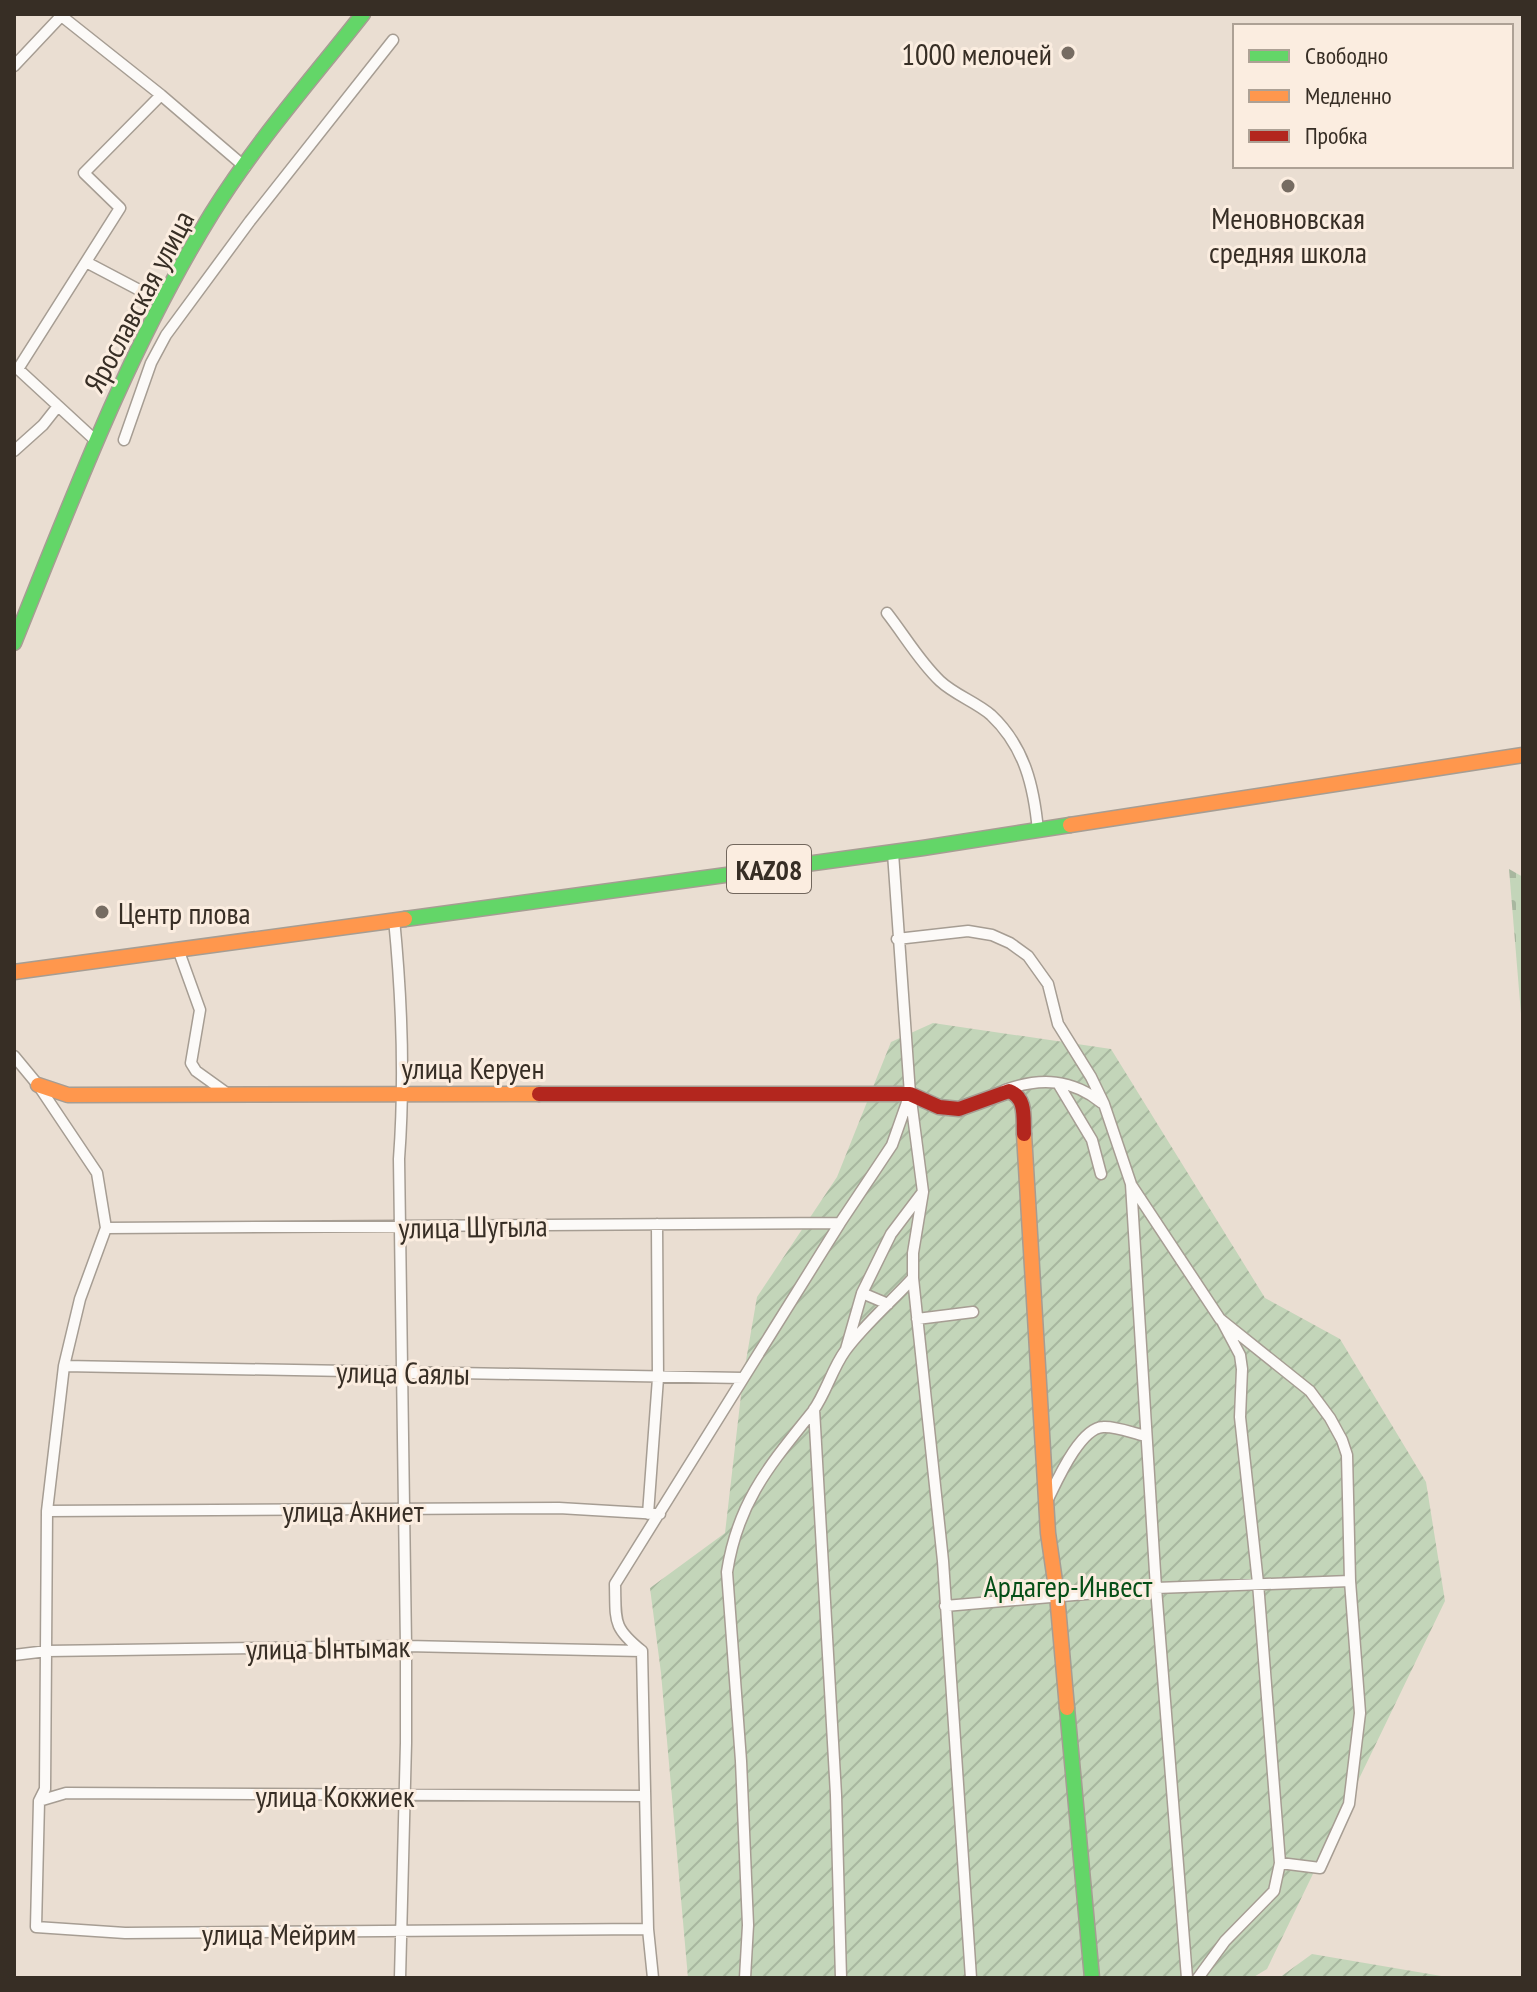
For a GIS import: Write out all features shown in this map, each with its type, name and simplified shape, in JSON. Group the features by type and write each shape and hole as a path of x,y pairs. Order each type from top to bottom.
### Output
{"main road":[{"name":"Ярославская улица","path":"14,643 95,440 198,235 245,167 363,14"},
{"name":"KAZ08","path":"14,972 893,853 1523,755"},
{"name":"улица Керуен","path":"38,1085 68,1095 910,1094"},
{"path":"910,1094 935,1108 963,1109 1005,1091 1018,1094 1022,1101 1047,1501 1092,1978"}],"street":[{"path":"14,66 61,15 245,167"},
{"path":"124,440 151,363 166,335 250,221 393,40"},
{"path":"95,440 16,367 120,208 84,173 161,95"},
{"path":"86,262 162,302"},
{"path":"14,451 43,425 58,406"},
{"path":"887,613 923,664 943,683 989,714 1020,752 1032,785 1038,831"},
{"path":"893,853 910,1094 923,1192 913,1253 913,1278 936,1486 971,1978"},
{"path":"394,919 402,1002 404,1093 399,1159 399,1227 406,1743 400,1978"},
{"path":"897,939 968,931 992,935 1028,956 1048,984 1058,1024 1104,1104 1131,1184 1223,1321 1240,1355 1240,1417 1258,1583 1280,1863 1274,1891 1225,1941 1198,1978"},
{"path":"178,949 200,1010 191,1063 196,1071 228,1094"},
{"path":"14,1056 38,1085 97,1173 106,1228 80,1299 64,1366 47,1511 45,1789 39,1801"},
{"path":"1005,1091 1028,1082 1041,1081 1080,1089 1104,1104"},
{"path":"1059,1085 1092,1140 1101,1174"},
{"path":"653,1978 648,1929 642,1651 625,1637 616,1622 615,1584 654,1514 892,1145 910,1094"},
{"path":"1131,1184 1156,1588 1187,1978"},
{"path":"745,1978 748,1925 741,1761 727,1572 732,1541 755,1487 792,1434 814,1409 845,1351 862,1293 891,1234 923,1192"},
{"name":"улица Шугыла","path":"106,1228 840,1223"},
{"path":"654,1514 658,1378 657,1224"},
{"path":"845,1351 913,1278"},
{"path":"862,1293 888,1304"},
{"path":"917,1319 973,1312"},
{"path":"1223,1321 1310,1391 1330,1418 1347,1455 1350,1581 1360,1713 1349,1804 1320,1868 1280,1863"},
{"name":"улица Саялы","path":"64,1366 743,1378"},
{"path":"814,1409 836,1795 841,1978"},
{"path":"1047,1501 1074,1448 1092,1431 1106,1427 1146,1436"},
{"name":"улица Акниет","path":"47,1511 559,1508 654,1514"},
{"path":"945,1606 1156,1588 1350,1581"},
{"name":"улица Ынтымак","path":"14,1655 47,1651 406,1646 642,1651"},
{"name":"улица Кокжиек","path":"39,1801 66,1793 645,1796"},
{"name":"улица Мейрим","path":"39,1801 36,1927 125,1933 648,1929"}],"green space":[{"path":"1509,869 1523,877 1523,1038"},
{"name":"Ардагер-Инвест","path":"933,1023 1111,1049 1265,1298 1340,1339 1426,1482 1445,1601 1267,1969 1252,1978 688,1978 661,1673 650,1588 725,1533 743,1378 757,1297 837,1177 891,1042"},
{"path":"1312,1954 1453,1978 1279,1978"}],"traffic: fast":[{"path":"14,643 128,369 182,264 247,161 363,14"},
{"path":"405,919 1070,825"},
{"path":"1067,1708 1092,1978"}],"traffic: slow":[{"path":"1070,825 1523,755"},
{"path":"14,972 405,919"},
{"path":"38,1085 68,1095 539,1094"},
{"path":"1024,1134 1048,1533 1067,1708"}],"traffic: jam":[{"path":"539,1094 910,1094 939,1107 959,1109 1009,1091 1021,1103 1024,1134"}],"place":[{"name":"1000 мелочей","path":"1068,53"},
{"name":"Меновновская средняя школа","path":"1288,186"},
{"name":"Центр плова","path":"102,912"}]}
